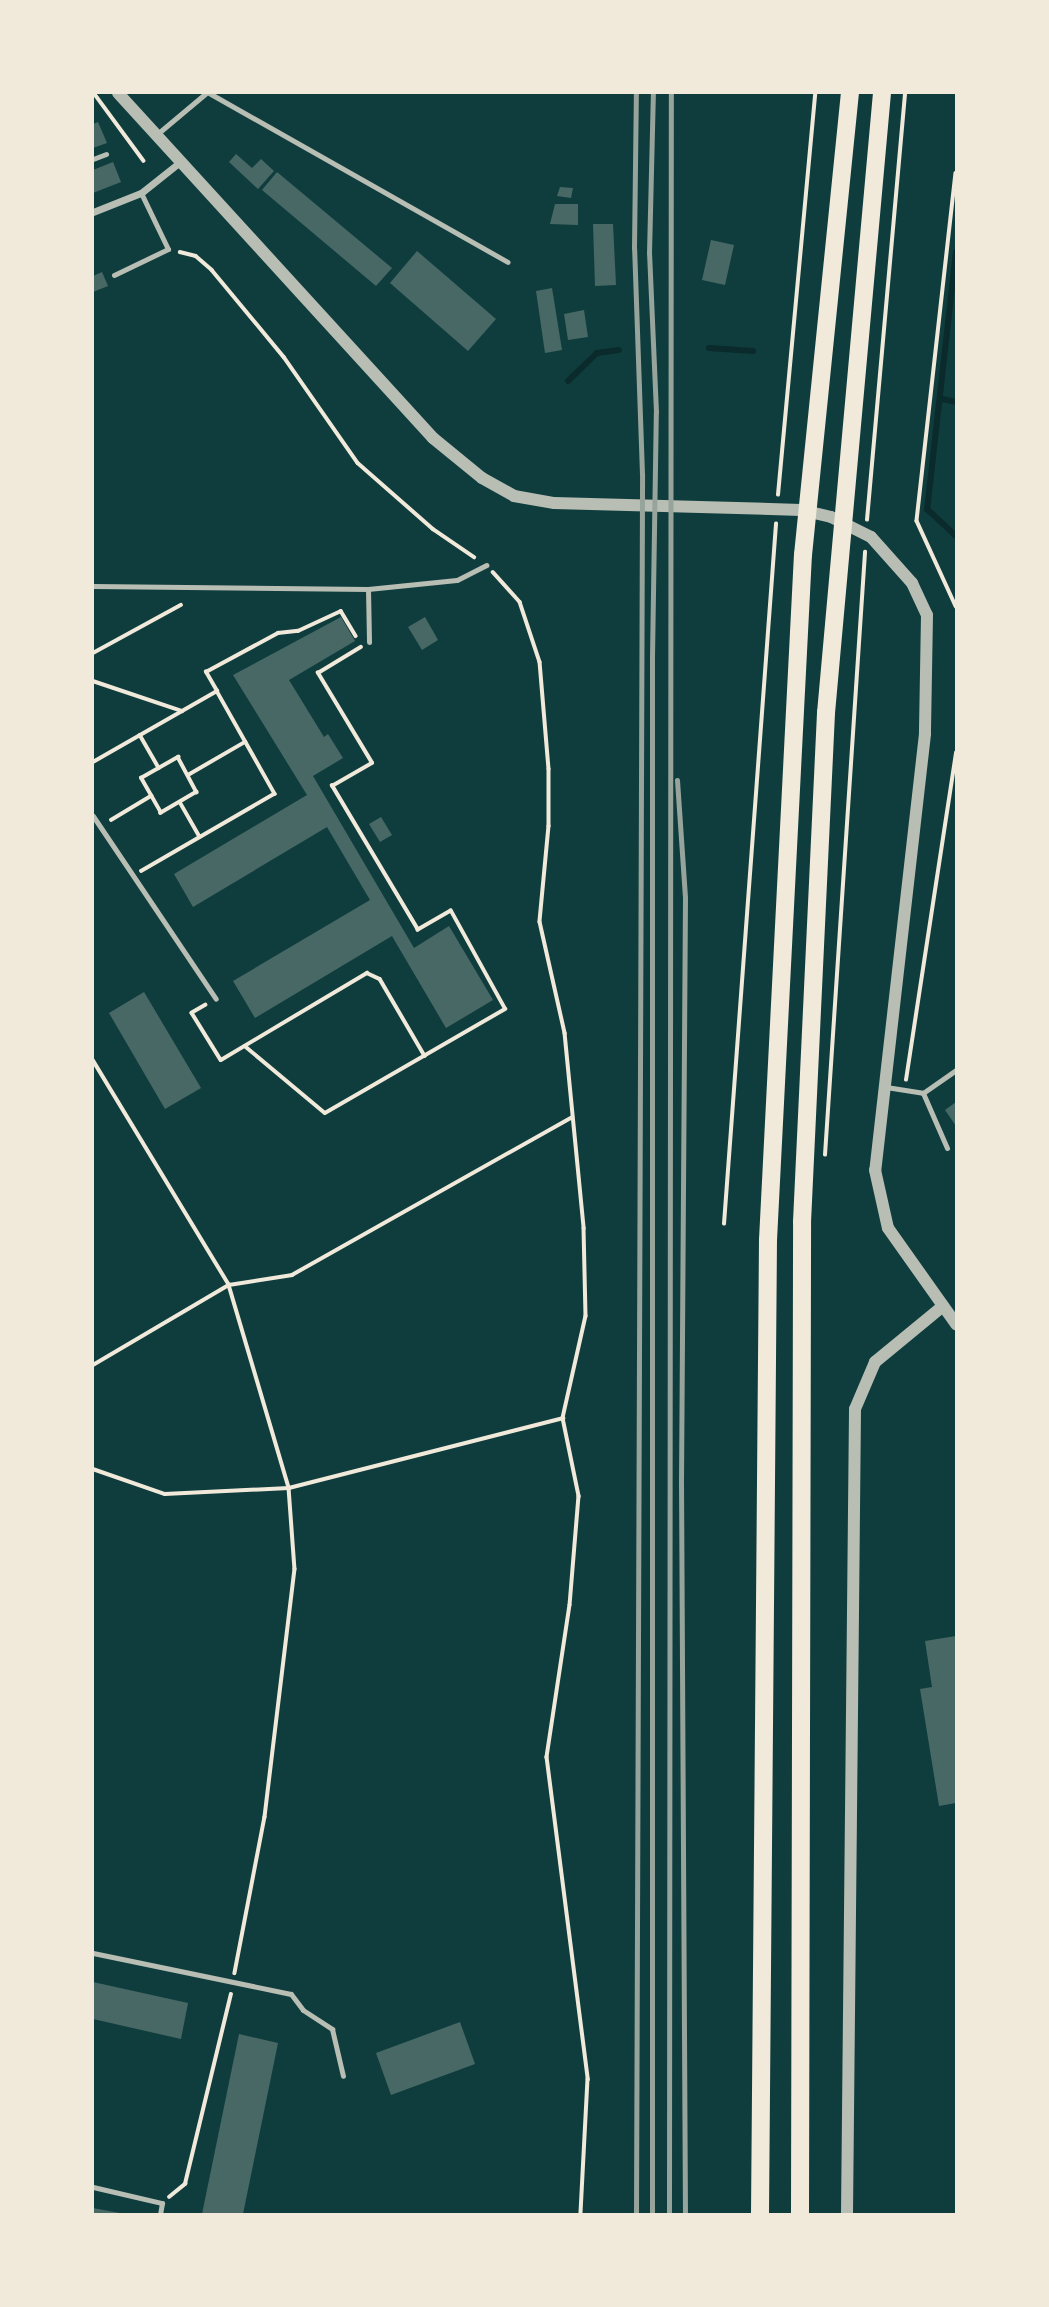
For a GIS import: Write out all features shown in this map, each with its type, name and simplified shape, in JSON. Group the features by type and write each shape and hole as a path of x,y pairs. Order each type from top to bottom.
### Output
{"main road":[{"path":"760,2214 769,1227 803,555 850,93"},
{"path":"800,2214 802,1222 828,687 882,93"}],"street":[{"path":"118,93 458,461 514,496 554,503 801,510 831,517 868,534 912,583 927,615 930,661 925,734 875,1170 879,1202 888,1228 956,1324"},
{"path":"93,212 141,193 180,162"},
{"path":"847,2214 855,1409 875,1362 943,1306"}],"lane":[{"path":"156,135 208,93 508,262"},
{"path":"93,159 106,154"},
{"path":"114,275 168,249 141,193"},
{"path":"93,586 368,589 457,580 486,565"},
{"path":"368,589 369,642"},
{"path":"93,816 216,999"},
{"path":"883,1086 923,1093 956,1070"},
{"path":"923,1093 947,1148"},
{"path":"93,1953 291,1994 303,2010 331,2029 342,2076"},
{"path":"93,2187 162,2203 160,2214"}],"path":[{"path":"94,93 144,161"},
{"path":"778,504 815,93"},
{"path":"825,1166 868,534 905,93"},
{"path":"956,173 917,520 956,606"},
{"path":"168,249 196,256 212,270 284,357 358,463 433,529 486,565 520,602 540,662 549,769 549,826 540,922 565,1034 570,1118 584,1228 586,1316 563,1418 579,1496 570,1605 547,1757 589,2079 582,2214"},
{"path":"724,1224 776,517"},
{"path":"93,653 181,605"},
{"path":"133,876 275,794 206,672 278,634 299,631 341,611 362,646"},
{"path":"245,1046 325,1114 505,1009 451,911 418,930 332,786 372,763 318,673 369,642"},
{"path":"93,681 183,711"},
{"path":"93,762 217,691"},
{"path":"140,735 159,768"},
{"path":"188,775 245,742"},
{"path":"905,1089 956,753"},
{"path":"178,757 197,792 161,813 141,778 159,768 178,757"},
{"path":"950,790 956,791"},
{"path":"100,826 151,796"},
{"path":"180,802 200,837"},
{"path":"216,999 192,1013 221,1060 367,973 380,979 425,1056"},
{"path":"93,1059 229,1285 289,1488 295,1569 265,1817 234,1982 186,2184 162,2203"},
{"path":"93,1366 229,1285 292,1275 570,1118"},
{"path":"93,1469 164,1494 289,1488 563,1418"}],"building":[{"path":"98,122 107,143 93,148 93,124"},
{"path":"236,154 252,168 261,159 274,171 258,189 229,162"},
{"path":"113,162 121,182 93,193 93,170"},
{"path":"277,172 392,268 376,286 262,190"},
{"path":"560,187 573,188 571,198 557,196"},
{"path":"555,204 578,204 578,225 550,224"},
{"path":"593,224 613,224 616,285 595,286"},
{"path":"711,240 734,245 725,285 702,280"},
{"path":"417,251 496,319 468,351 390,283"},
{"path":"102,272 108,286 93,292 93,276"},
{"path":"552,288 562,350 545,353 536,291"},
{"path":"584,310 588,337 568,340 564,314"},
{"path":"341,617 355,641 289,680 324,737 328,734 343,758 313,776 414,948 449,926 493,1000 446,1028 392,936 255,1018 233,981 370,900 327,827 193,907 174,874 307,795 233,675"},
{"path":"425,617 438,640 422,650 408,627"},
{"path":"381,817 392,835 380,842 369,824"},
{"path":"144,992 201,1088 165,1109 109,1013"},
{"path":"956,1102 956,1126 945,1110"},
{"path":"956,1636 956,1803 939,1806 920,1689 932,1687 925,1641"},
{"path":"93,1982 188,2003 181,2039 93,2019"},
{"path":"460,2022 475,2064 391,2095 376,2053"},
{"path":"239,2034 278,2043 243,2214 202,2214"},
{"path":"93,2208 120,2213 120,2214 93,2214"}],"waterway":[{"path":"956,252 927,509 956,536"},
{"path":"709,348 753,351"},
{"path":"568,381 597,353 619,350"},
{"path":"942,399 956,402"}],"railway":[{"path":"636,93 634,248 642,474 636,2214"},
{"path":"652,2214 652,657 656,412 649,253 653,93"},
{"path":"669,2214 671,93"},
{"path":"677,780 685,897 681,1479 685,2214"}]}
